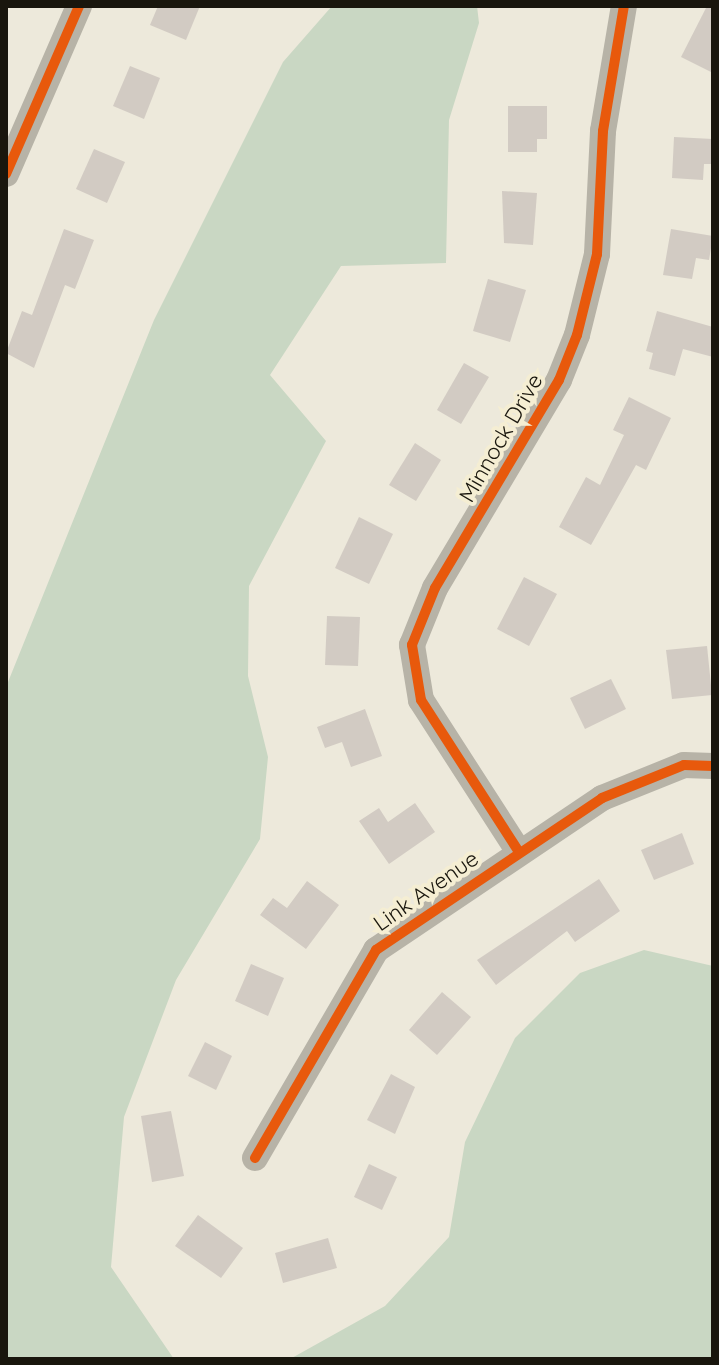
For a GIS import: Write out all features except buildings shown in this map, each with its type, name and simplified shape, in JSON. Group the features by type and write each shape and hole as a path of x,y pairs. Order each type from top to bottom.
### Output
{"street":[{"path":"6,174 79,6"},
{"name":"Minnock Drive","path":"519,852 421,700 412,645 435,588 559,380 577,335 597,254 603,131 624,6"},
{"name":"Link Avenue","path":"255,1158 376,950 519,852 638,780 684,765 713,766"}],"green space":[{"path":"332,6 477,6 479,23 449,120 446,263 341,266 270,375 326,441 249,586 248,676 268,757 260,839 176,980 124,1117 111,1267 174,1359 6,1359 6,687 154,320 283,62"},
{"path":"644,950 713,966 713,1359 290,1359 385,1306 449,1237 465,1142 515,1038 580,973"}],"cycle path":[{"path":"6,174 79,6"},
{"path":"519,852 421,700 412,645 435,588 559,380 577,335 597,254 603,131 624,6"},
{"path":"255,1158 376,950 602,798 684,765 713,766"}]}
